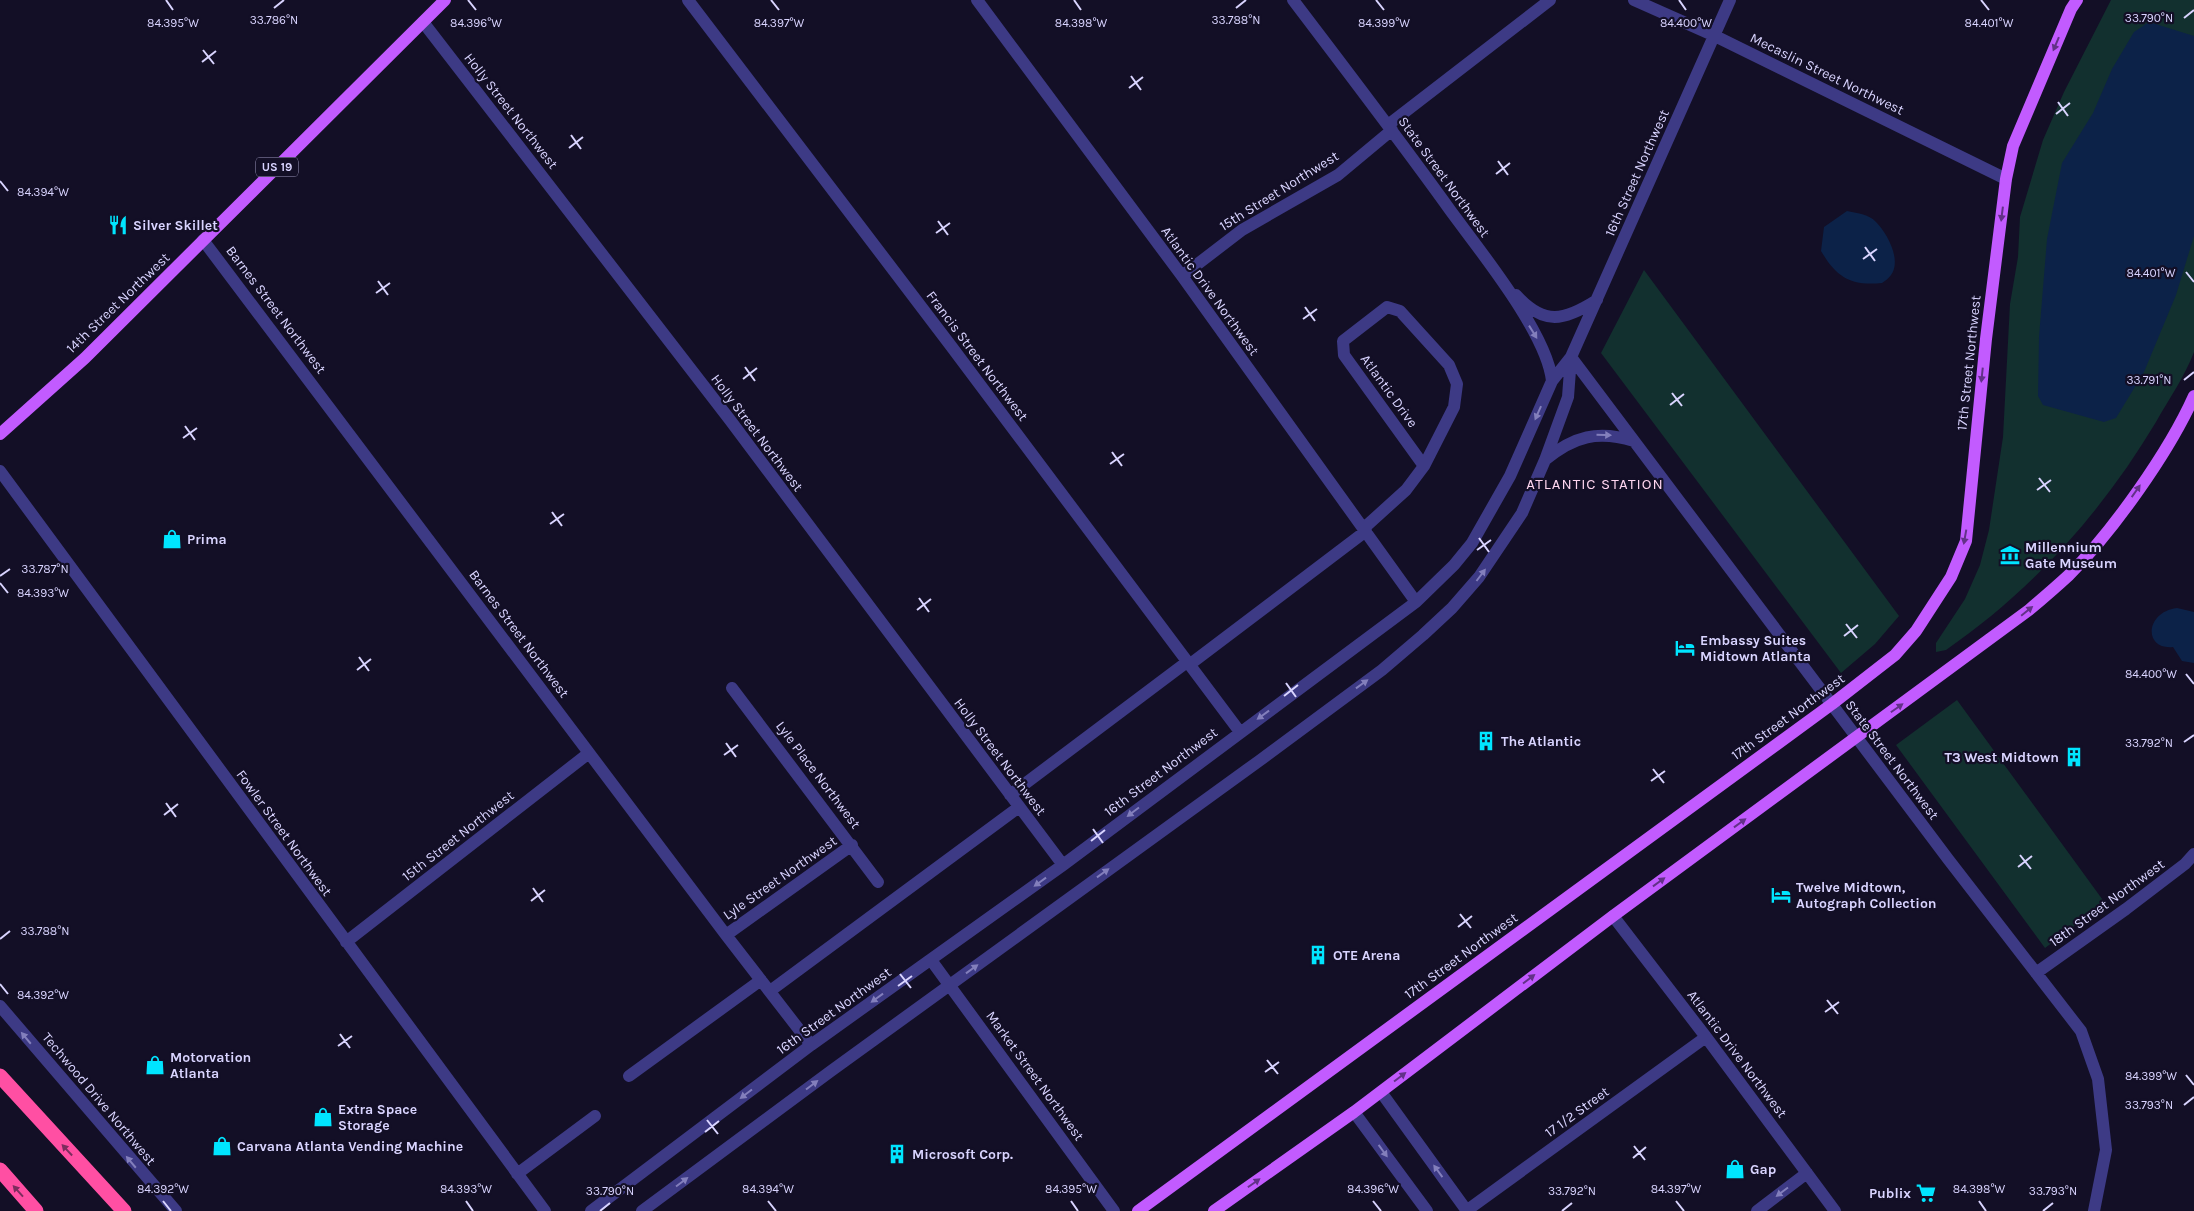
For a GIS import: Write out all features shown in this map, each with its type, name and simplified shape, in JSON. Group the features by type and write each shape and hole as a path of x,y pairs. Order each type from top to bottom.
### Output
{"highway":[{"path":"0,1076 124,1211"},
{"path":"0,1170 36,1211"}],"main road":[{"name":"14th Street Northwest","path":"0,434 85,358 445,0"},
{"name":"17th Street Northwest","path":"1138,1211 1832,704 1895,655 1916,630 1951,578 1966,541 1986,339 2006,179 2013,146 2071,9 2077,0"},
{"path":"1214,1211 1354,1112 1613,916 2028,610 2069,574 2119,515 2143,481 2194,396"}],"street":[{"name":"Francis Street Northwest","path":"688,0 952,346 1240,732"},
{"name":"Atlantic Drive Northwest","path":"977,0 1182,276 1416,602"},
{"name":"State Street Northwest","path":"1294,0 1499,276 1541,345 1550,368 1552,382"},
{"name":"15th Street Northwest","path":"1182,276 1242,230 1338,175 1390,128 1550,0"},
{"name":"Mecaslin Street Northwest","path":"1634,0 1715,36 2006,179"},
{"name":"16th Street Northwest","path":"591,1211 812,1045 1063,865 1416,602 1448,571 1472,543 1510,476 1552,382 1571,357 1730,0"},
{"name":"Holly Street Northwest","path":"423,22 730,420 1063,865"},
{"name":"Barnes Street Northwest","path":"203,240 726,935 812,1045"},
{"path":"1499,276 1526,305 1541,315 1562,317 1575,313 1597,300"},
{"name":"Atlantic Drive","path":"1010,794 1188,663 1365,529 1406,490 1424,466 1454,407 1457,384 1449,366 1400,311 1387,307 1343,341 1344,355 1424,466"},
{"name":"State Street Northwest","path":"1571,357 2081,1031 2098,1079 2106,1150 2094,1211"},
{"name":"16th Street Northwest","path":"642,1211 1259,760 1410,647 1452,608 1483,572 1522,513 1545,460 1568,397 1571,357"},
{"path":"1545,460 1565,446 1594,435 1607,435 1634,441"},
{"name":"Fowler Street Northwest","path":"0,471 545,1211"},
{"name":"Lyle Place Northwest","path":"732,688 878,882"},
{"name":"15th Street Northwest","path":"346,942 589,753"},
{"path":"770,991 1019,806"},
{"name":"Lyle Street Northwest","path":"726,935 852,845"},
{"name":"18th Street Northwest","path":"2036,973 2148,892 2185,864 2194,854"},
{"name":"Atlantic Drive Northwest","path":"1613,916 1706,1036 1835,1211"},
{"name":"Market Street Northwest","path":"931,960 1114,1211"},
{"path":"629,1076 761,980"},
{"name":"Techwood Drive Northwest","path":"0,1006 176,1211"},
{"name":"17 1/2 Street","path":"1467,1211 1706,1036"},
{"path":"1381,1092 1467,1211"},
{"path":"1354,1112 1427,1211"},
{"path":"517,1174 595,1116"},
{"path":"1757,1211 1807,1173"}],"green space":[{"path":"2111,0 2194,0 2194,352 2186,370 2156,422 2113,487 2089,518 2008,602 1946,650 1936,652 1936,643 1965,599 1980,565 1989,530 2003,437 2010,304 2018,257 2020,217 2043,140 2064,92"},
{"path":"1644,270 1899,616 1875,644 1841,673 1601,353"},
{"path":"1957,700 2105,903 2045,948 1896,745"}],"water":[{"path":"2149,22 2194,36 2194,236 2176,295 2144,372 2116,418 2104,422 2043,405 2038,396 2039,337 2047,239 2062,163 2093,113 2112,69 2134,32"},
{"path":"1847,211 1862,214 1873,219 1892,247 1895,262 1894,269 1890,276 1882,283 1862,283 1846,278 1833,268 1821,251 1824,227"},
{"path":"2177,608 2194,612 2194,663 2182,661 2173,647 2156,643 2153,637 2154,623 2159,616 2166,611"}],"place":[{"name":"Silver Skillet","path":"118,225"},
{"name":"Prima","path":"172,539"},
{"name":"Millennium Gate Museum","path":"2010,555"},
{"name":"Embassy Suites Midtown Atlanta","path":"1685,648"},
{"name":"The Atlantic","path":"1486,741"},
{"name":"T3 West Midtown","path":"2074,757"},
{"name":"Twelve Midtown, Autograph Collection","path":"1781,895"},
{"name":"OTE Arena","path":"1318,955"},
{"name":"Motorvation Atlanta","path":"155,1065"},
{"name":"Extra Space Storage","path":"323,1117"},
{"name":"Carvana Atlanta Vending Machine","path":"222,1146"},
{"name":"Microsoft Corp.","path":"897,1154"},
{"name":"Gap","path":"1735,1169"},
{"name":"Publix","path":"1926,1193"}],"district":[{"name":"ATLANTIC STATION","path":"1595,484"}]}
